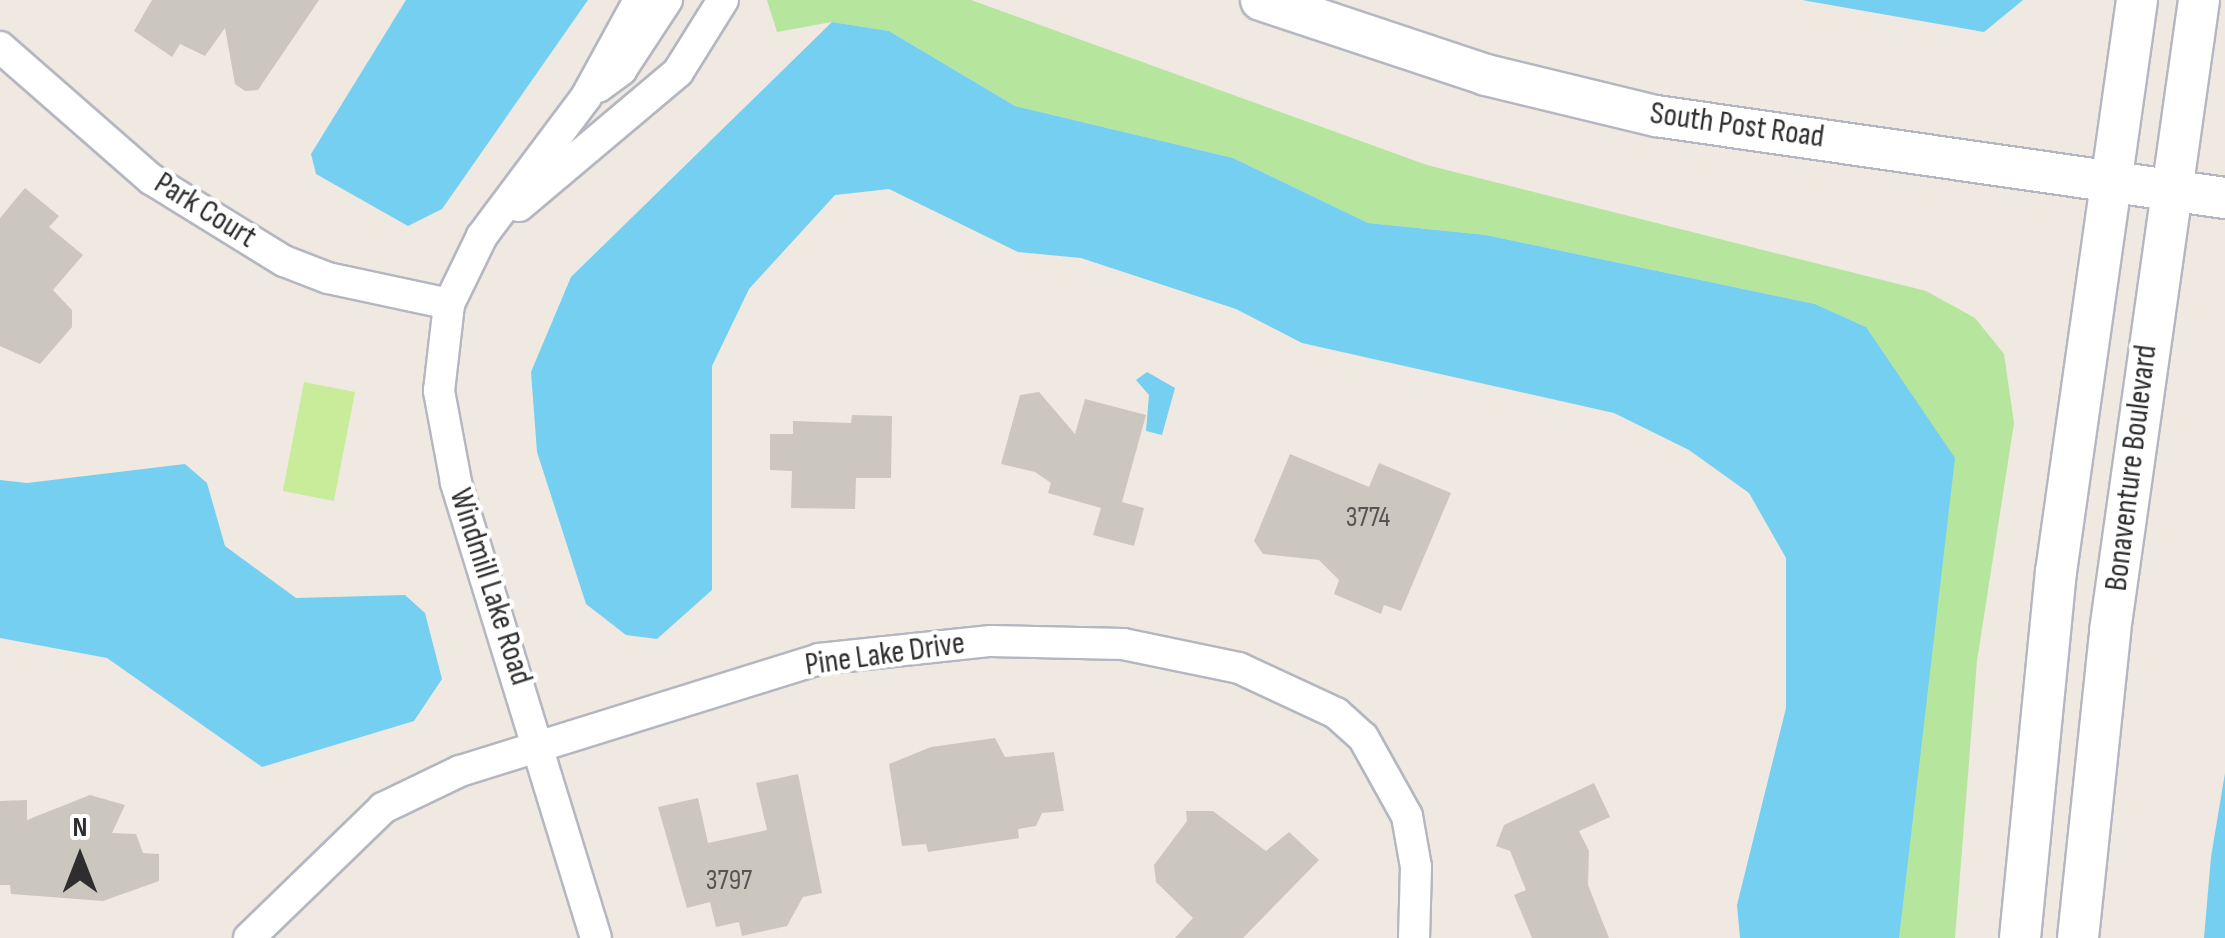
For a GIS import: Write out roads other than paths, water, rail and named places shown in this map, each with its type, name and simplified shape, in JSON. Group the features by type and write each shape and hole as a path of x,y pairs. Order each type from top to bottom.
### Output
{"main road":[{"name":"South Post Road","path":"1261,0 1486,75 1656,116 2107,177 2225,198"},
{"name":"Bonaventure Boulevard","path":"2020,938 2107,177 2137,0"},
{"name":"Bonaventure Boulevard","path":"2078,938 2168,188 2198,0"}],"street":[{"name":"Windmill Lake Road","path":"596,938 541,744 456,482 439,391 448,304 482,236 586,97 639,0"},
{"path":"586,97 620,70 667,0"},
{"name":"Windmill Lake Road","path":"482,236 678,72 723,0"},
{"name":"Park Court","path":"0,46 152,179 284,261 448,304"},
{"name":"Pine Lake Drive","path":"248,938 383,808 541,744 820,659 937,645 1123,644 1239,668 1296,690 1363,737 1406,816 1416,866 1414,938"}],"water":[{"path":"406,0 588,0 442,209 408,226 316,174 311,154"},
{"path":"1802,0 2023,0 1984,32"},
{"path":"832,22 889,31 1015,106 1233,158 1368,223 1486,235 1815,304 1866,327 1955,458 1899,938 1740,938 1737,905 1786,708 1786,558 1749,493 1689,450 1614,413 1302,343 1236,309 1081,258 1018,252 889,189 835,195 749,289 712,366 712,590 657,639 626,635 586,604 537,452 531,372 571,277"},
{"path":"1147,372 1175,388 1162,435 1146,431 1149,395 1136,380"},
{"path":"185,464 207,483 225,546 296,598 405,595 425,613 442,679 414,721 262,767 107,658 0,638 0,480 27,483"},
{"path":"2225,773 2225,938 2204,938 2211,857"}]}
